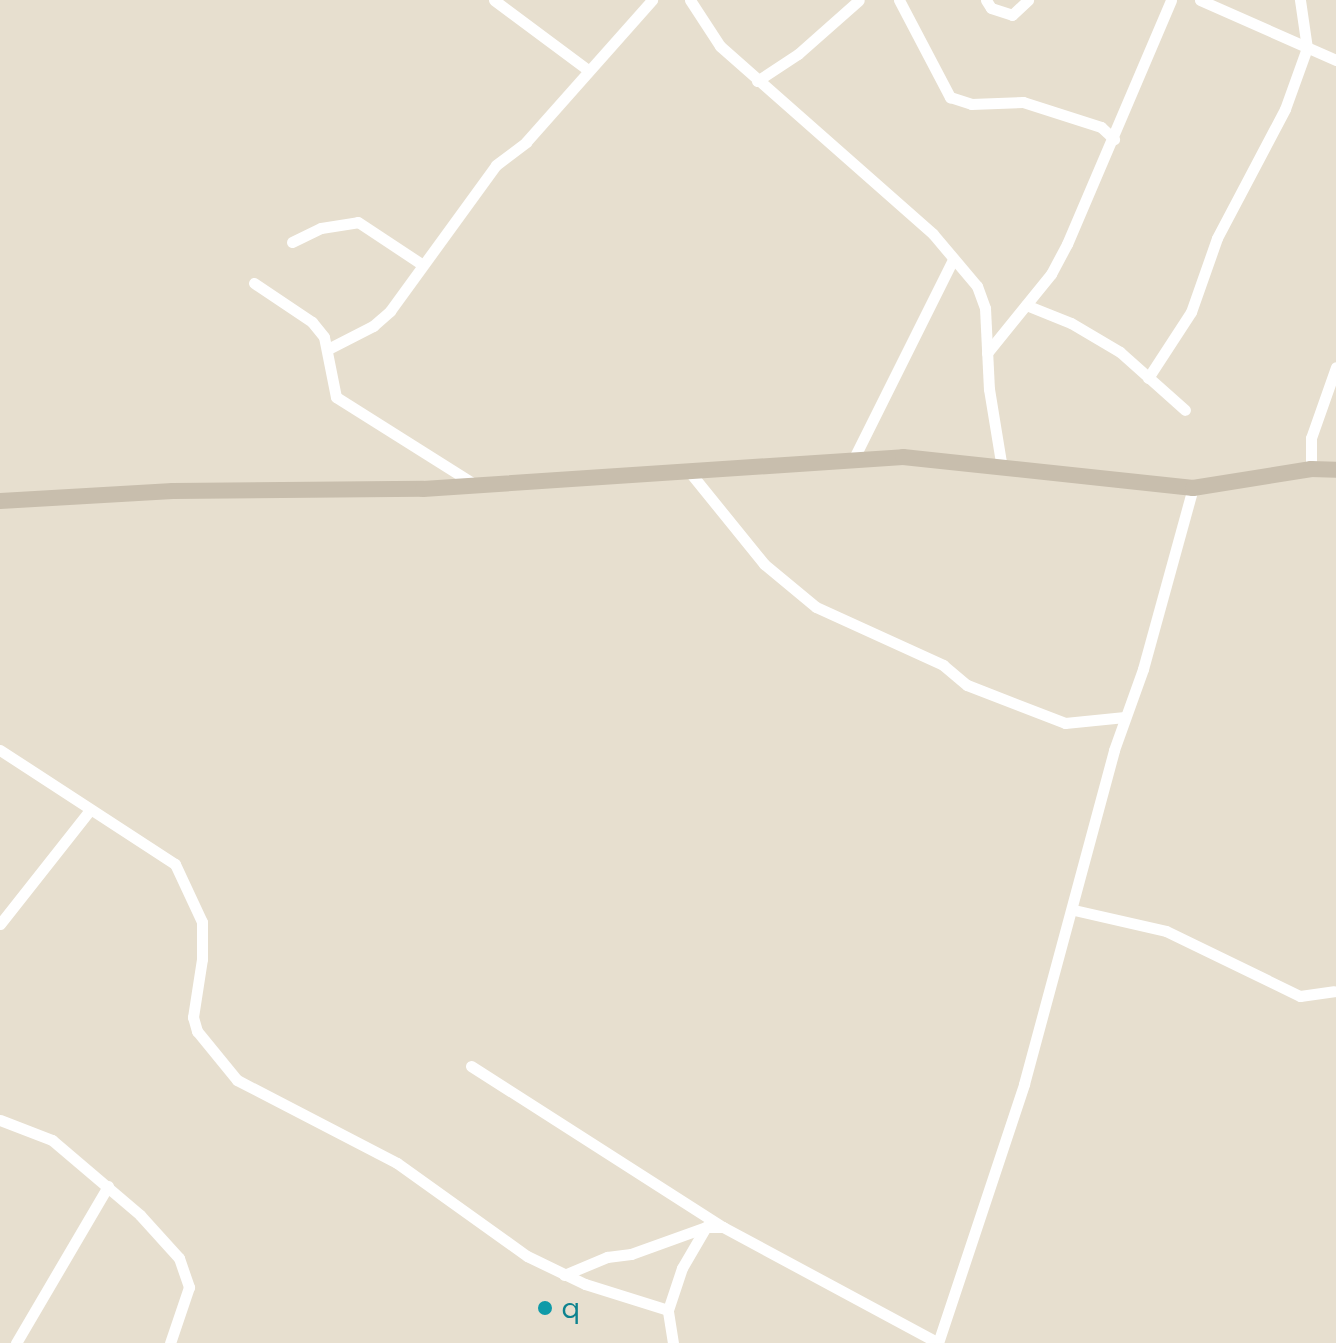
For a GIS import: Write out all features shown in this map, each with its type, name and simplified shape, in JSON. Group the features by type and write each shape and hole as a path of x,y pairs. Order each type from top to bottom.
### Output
{"street":[{"path":"494,0 588,70"},
{"path":"328,349 373,326 390,311 420,263 496,165 526,142 652,0"},
{"path":"690,0 709,34 757,81 933,234 981,293 1002,468"},
{"path":"757,81 798,54 859,0"},
{"path":"899,0 950,97 971,104 1023,102 1101,127 1114,139"},
{"path":"986,0 991,8 1012,15 1028,0"},
{"path":"987,354 1026,305 1067,244 1171,0"},
{"path":"1200,0 1336,60"},
{"path":"1148,378 1191,312 1217,238 1285,109 1307,48 1300,0"},
{"path":"292,242 321,228 358,222 420,263"},
{"path":"852,462 953,259"},
{"path":"254,283 312,322 328,349 326,366 336,397 475,485"},
{"path":"1026,305 1092,334 1185,410"},
{"path":"1311,469 1311,438 1336,367"},
{"path":"0,501 173,491 475,485 903,457 1193,488 1311,469 1336,470"},
{"path":"688,470 764,564 816,607 943,665 967,685 1065,723 1125,717"},
{"path":"471,1066 723,1227 938,1343 1024,1084 1125,717 1158,620 1193,488"},
{"path":"0,750 159,852 182,875 202,922 204,941 193,1017 202,1043 237,1080 397,1163 483,1228 564,1275 668,1310"},
{"path":"0,924 90,810"},
{"path":"1074,910 1166,931 1300,996 1334,991"},
{"path":"0,1120 52,1140 108,1186 179,1258 189,1287 170,1343"},
{"path":"16,1343 108,1186"},
{"path":"564,1275 706,1227 723,1227"},
{"path":"673,1343 668,1310 682,1268 706,1227"}],"place":[{"name":"q","path":"545,1308"}]}
